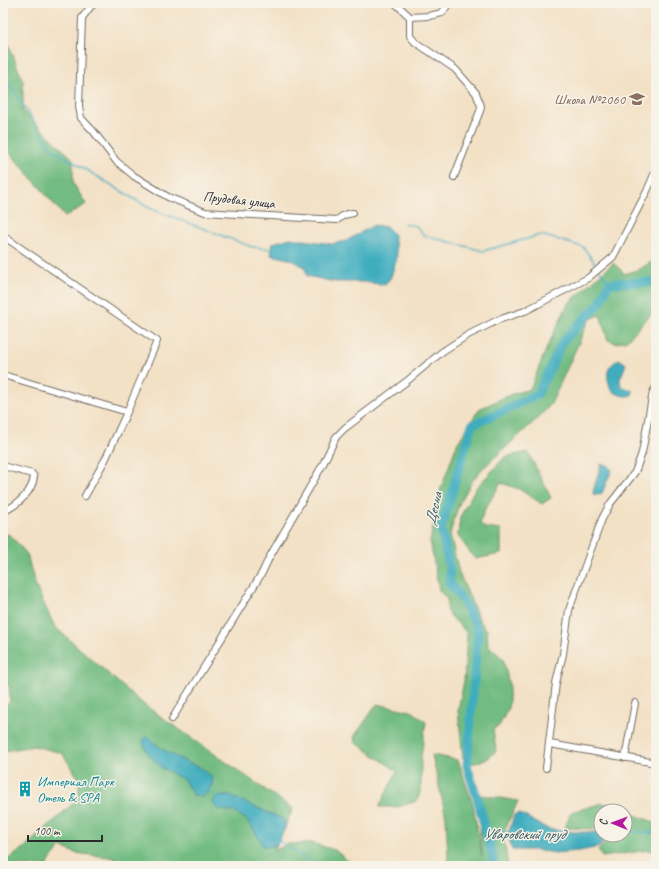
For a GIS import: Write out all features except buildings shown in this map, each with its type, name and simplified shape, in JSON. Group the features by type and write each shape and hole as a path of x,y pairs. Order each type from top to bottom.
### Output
{"street":[{"name":"Прудовая улица","path":"96,3 90,6 82,18 79,106 81,118 94,132 116,161 134,176 168,196 206,212 337,220 344,215 353,213"},
{"path":"396,3 410,17 410,36 415,42 455,69 476,93 481,106 480,112 454,176"},
{"path":"410,17 429,16 442,13 450,3"},
{"path":"172,719 262,573 268,558 322,466 336,437 345,428 407,381 442,351 468,335 498,320 525,311 588,278 599,269 613,257 647,191 656,170"},
{"path":"3,236 157,341 106,458 85,496"},
{"path":"3,375 126,412"},
{"path":"546,768 556,683 563,654 569,610 602,519 610,504 636,472 642,452 653,392 656,387"},
{"path":"3,466 32,474 34,477 34,482 29,492 12,507 3,512"},
{"path":"625,758 635,703"},
{"path":"550,744 656,763"}],"green space":[{"path":"3,24 8,43 23,81 23,111 73,159 73,183 86,204 65,217 11,154 3,131"},
{"path":"656,259 656,309 627,340 616,343 608,340 600,315 589,320 551,404 537,419 482,469 473,480 460,502 450,534 459,573 480,621 487,630 488,645 503,659 509,684 508,709 499,726 493,729 496,751 484,760 469,764 463,758 458,710 464,681 467,633 447,612 447,599 439,590 430,542 440,491 457,444 479,409 512,394 530,389 548,345 568,304 613,263 625,274 640,269"},
{"path":"528,452 551,498 542,504 519,489 501,483 485,509 480,523 485,528 501,530 501,554 475,559 458,536 460,517 475,489 505,457"},
{"path":"3,532 11,536 27,554 35,585 55,627 143,704 293,809 274,851 288,844 312,843 335,850 348,861 367,866 103,866 117,858 75,853 61,847 47,866 3,866 3,863 24,848 79,798 79,779 62,753 34,746 3,751 3,708 10,701 9,685 3,684"},
{"path":"377,704 412,711 426,722 421,757 421,790 417,801 398,807 379,807 397,771 355,742 354,737"},
{"path":"432,755 458,760 473,805 482,856 478,801 482,795 518,801 503,834 508,866 445,866 448,858 446,817"},
{"path":"593,806 593,829 565,828 571,812"},
{"path":"633,814 656,823 656,852 649,850 602,857 598,850 605,843 633,843"}],"water":[{"path":"374,225 387,227 394,235 397,257 391,277 385,285 364,282 335,282 307,276 305,268 293,260 271,255 273,243 290,238 331,244 346,241"},
{"path":"619,359 626,364 620,379 621,386 633,391 632,395 629,396 623,396 611,390 608,380 609,369 614,362"},
{"path":"601,464 607,465 612,470 602,493 599,495 593,494"},
{"path":"149,737 155,744 164,750 200,768 210,775 212,784 210,789 203,797 193,795 184,780 162,768 148,754 143,739"},
{"path":"218,796 230,796 283,819 286,826 277,845 266,847 263,846 252,827 245,819 236,813 216,807 213,801"},
{"name":"Уваровский пруд","path":"519,813 548,829 574,832 593,832 593,843 602,843 599,847 580,851 555,853 535,850 512,850 508,835 514,815"}],"waterway":[{"path":"3,75 52,149 149,208 252,247 273,249"},
{"path":"404,224 416,226 424,235 483,251 541,235 583,247 598,267"},
{"path":"600,270 609,283"},
{"name":"Десна","path":"493,866 493,858 467,766 478,631 464,602 449,583 450,570 441,529 472,425 537,395 563,341 600,303 609,283 656,282"},
{"path":"209,790 216,798"},
{"path":"485,826 498,834 508,831"},
{"path":"633,832 656,833"},
{"path":"279,841 313,864 328,866"}],"place":[{"name":"Школа №2060","path":"637,99"},
{"name":"Империал Парк Отель & SPA","path":"25,789"}]}
